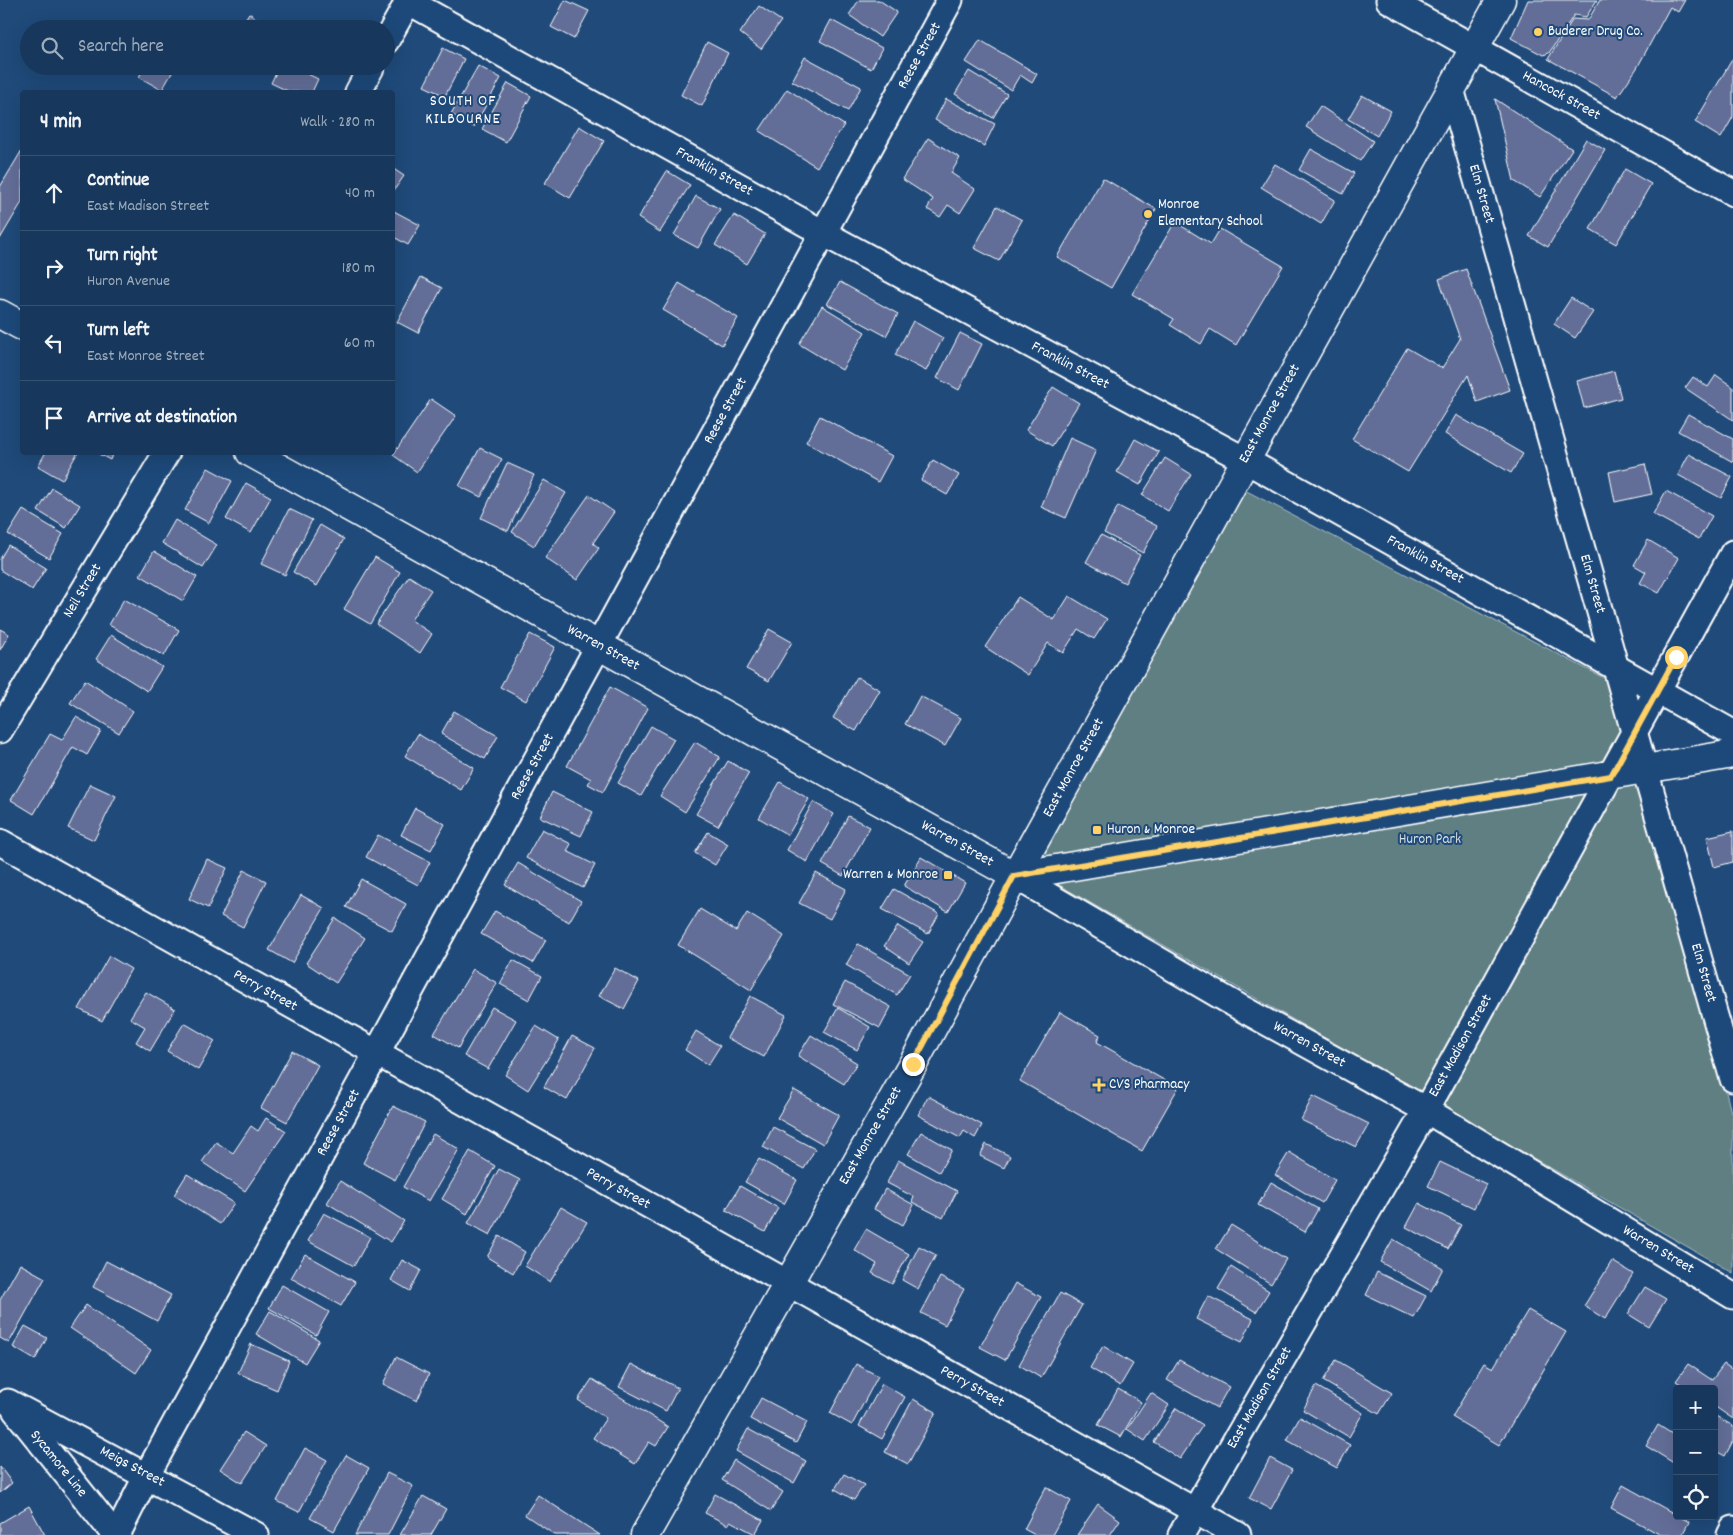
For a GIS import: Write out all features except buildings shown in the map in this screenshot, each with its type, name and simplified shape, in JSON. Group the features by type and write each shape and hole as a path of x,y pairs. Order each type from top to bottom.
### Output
{"main road":[{"name":"East Monroe Street","path":"645,1535 786,1284 913,1064 1014,876 1501,0"},
{"path":"0,314 20,325"},
{"name":"Warren Street","path":"255,455 1014,876"},
{"path":"1014,876 1733,754"}],"street":[{"name":"Franklin Street","path":"407,0 823,234 1245,460 1733,733"},
{"path":"395,23 407,0"},
{"name":"Reese Street","path":"116,1535 950,0"},
{"name":"Hancock Street","path":"1389,0 1733,193"},
{"path":"359,90 367,75"},
{"name":"Elm Street","path":"1451,89 1733,1079"},
{"name":"Neil Street","path":"0,730 165,455"},
{"name":"East Madison Street","path":"1181,1535 1426,1110 1733,553"},
{"name":"Perry Street","path":"0,842 786,1284 1238,1535"},
{"name":"Warren Street","path":"1014,876 1241,1008 1426,1110 1733,1296"},
{"name":"Meigs Street","path":"4,1397 256,1535"},
{"name":"Sycamore Line","path":"4,1397 116,1535"},
{"path":"1730,1535 1733,1529"}],"green space":[{"name":"Huron Park","path":"1239,487 1623,688 1733,1120 1733,1273 1035,871"}],"place":[{"name":"Buderer Drug Co.","path":"1538,32"},
{"name":"Monroe Elementary School","path":"1148,214"},
{"name":"Huron & Monroe","path":"1097,830"},
{"name":"Warren & Monroe","path":"948,875"},
{"name":"CVS Pharmacy","path":"1099,1085"}],"district":[{"name":"SOUTH OF KILBOURNE","path":"463,110"}],"route":[{"path":"913,1064 1014,876 1611,776 1676,657"}]}
